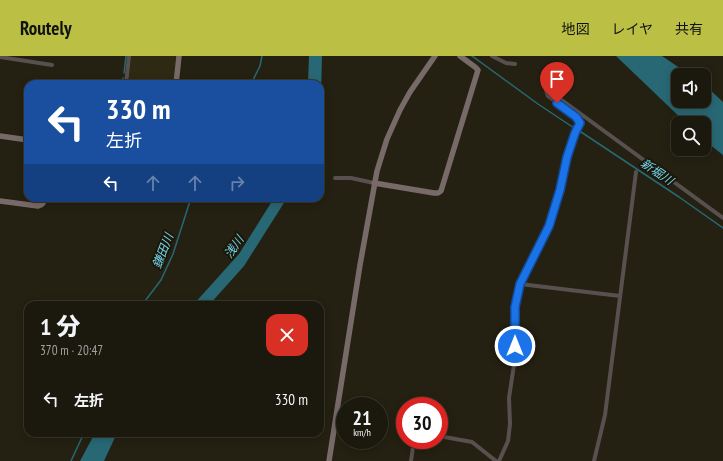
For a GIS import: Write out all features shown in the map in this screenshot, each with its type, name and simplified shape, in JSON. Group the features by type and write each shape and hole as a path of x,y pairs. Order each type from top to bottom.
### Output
{"street":[{"path":"126,80 129,56"},
{"path":"176,80 179,56"},
{"path":"335,178 351,178 434,193 441,191 478,70 475,66 460,56"},
{"path":"492,56 506,64 515,64"},
{"path":"0,57 52,65"},
{"path":"328,461 374,183 381,155 400,110 410,92 434,57"},
{"path":"448,438 472,442 498,461 508,441 510,424 509,398 515,358 515,307 520,284 549,226 560,190 567,157 580,123 576,117 548,96 546,89 723,218"},
{"path":"0,136 24,139"},
{"path":"594,461 605,415 636,172"},
{"path":"0,201 38,206 44,202"},
{"path":"520,284 620,296"},
{"path":"411,461 413,449"}],"shaded area":[{"path":"131,56 176,56 173,80 128,80"}],"water":[{"path":"309,56 322,56 321,80 308,80"},
{"path":"616,56 662,56 680,68 671,68 671,108 711,108 711,91 723,102 723,155 711,146 711,116 679,116"},
{"path":"272,202 284,202 244,266 213,301 197,301 239,254"},
{"path":"93,437 115,437 104,461 80,461"}],"waterway":[{"path":"124,73 126,56"},
{"name":"鎌田川","path":"253,80 260,66 262,56"},
{"name":"新堀川","path":"472,56 574,128"},
{"name":"新堀川","path":"581,132 723,228"},
{"name":"鎌田川","path":"145,301 161,280 173,254 190,202"},
{"name":"鎌田川","path":"71,461 82,437"}],"route":[{"path":"515,346 515,307 520,284 549,226 560,190 567,157 580,123 576,117 557,103"}],"water label":[{"name":"浅川","path":"234,247"}]}
